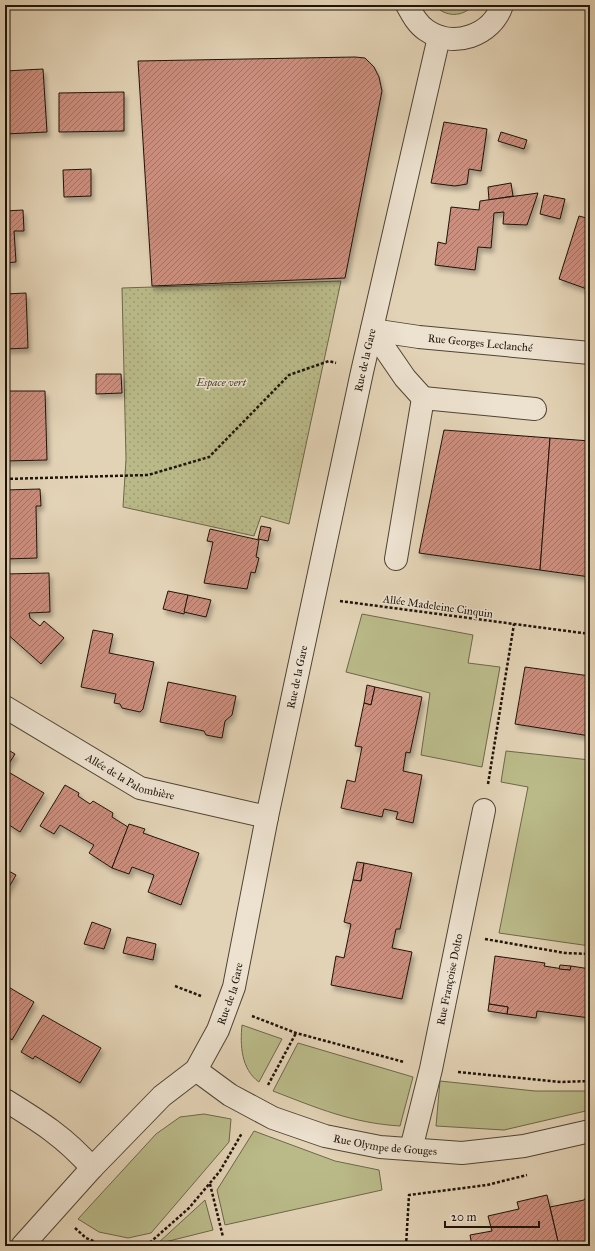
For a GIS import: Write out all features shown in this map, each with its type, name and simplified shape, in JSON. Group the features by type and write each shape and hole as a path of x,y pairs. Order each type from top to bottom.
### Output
{"street":[{"path":"407,5 414,18 425,30 439,37 454,39 468,38 481,32 492,23 502,5"},
{"name":"Rue de la Gare","path":"22,1246 92,1168 162,1096 196,1070 218,1030 234,987 267,816 313,598 362,372 439,37"},
{"path":"372,330 405,378 423,398 535,409"},
{"name":"Rue Georges Leclanché","path":"372,330 419,337 590,353"},
{"path":"396,559 423,398"},
{"name":"Allée de la Palombière","path":"5,707 140,788 267,816"},
{"name":"Rue Françoise Dolto","path":"411,1149 431,1069 484,810"},
{"name":"Rue Olympe de Gouges","path":"196,1070 230,1096 272,1118 325,1136 380,1147 462,1153 524,1146 590,1131"},
{"path":"5,1100 49,1127 77,1150 92,1168"}],"path":[{"path":"5,479 148,475 209,457 288,375 329,361 362,372"},
{"name":"Allée Madeleine Cinquin","path":"313,598 590,634"},
{"path":"484,810 514,624"},
{"path":"459,934 565,953 590,954"},
{"path":"146,1246 189,1208 220,1171 256,1109 296,1033"},
{"path":"406,1246 409,1195 486,1185 531,1174"},
{"path":"209,1184 223,1237"},
{"path":"54,1210 86,1238 105,1246"}],"green space":[{"path":"435,5 473,5 469,9 459,14 448,14 443,12"},
{"name":"Espace vert","path":"341,281 289,524 261,516 254,536 123,507 126,459 122,288"},
{"path":"362,614 473,635 468,663 500,667 482,767 421,755 430,693 346,672"},
{"path":"506,751 590,760 590,946 499,933 528,787 501,782"},
{"path":"242,1025 282,1039 259,1082 253,1077 245,1064 241,1041"},
{"path":"298,1043 413,1077 400,1126 366,1122 335,1114 273,1091"},
{"path":"440,1081 535,1091 590,1091 590,1110 504,1130 436,1126"},
{"path":"204,1114 231,1119 229,1142 151,1233 128,1238 99,1232 78,1219 156,1134 180,1117"},
{"path":"254,1131 335,1161 379,1170 382,1190 225,1225 217,1190"},
{"path":"205,1200 213,1230 157,1244"}],"building":[{"path":"365,58 374,67 379,77 382,91 345,278 152,286 138,61"},
{"path":"43,69 47,132 5,134 5,71"},
{"path":"124,92 124,131 59,132 59,93"},
{"path":"444,122 487,129 481,171 469,169 467,184 455,186 431,183"},
{"path":"501,132 527,140 524,149 498,141"},
{"path":"91,169 91,196 64,197 63,170"},
{"path":"511,183 513,196 489,200 488,187"},
{"path":"538,193 527,225 503,224 504,212 494,213 491,248 478,247 475,270 435,265 438,242 446,244 451,207 479,210 480,201"},
{"path":"544,195 565,199 560,219 540,214"},
{"path":"23,210 24,231 14,231 16,262 5,263 5,211"},
{"path":"579,216 590,219 590,280 587,289 559,279"},
{"path":"5,263 7,294 5,294"},
{"path":"26,293 28,348 5,349 5,294"},
{"path":"96,374 121,374 122,393 96,394"},
{"path":"5,391 45,391 47,460 5,461"},
{"path":"444,430 550,438 540,570 419,553"},
{"path":"550,438 590,441 590,577 540,570"},
{"path":"40,489 41,506 36,506 37,558 5,559 5,490"},
{"path":"261,526 271,528 268,541 258,539"},
{"path":"210,529 259,540 256,557 259,558 255,573 251,572 247,589 204,583 213,542 207,541"},
{"path":"49,573 50,612 29,613 30,618 40,626 44,621 64,638 41,664 5,632 5,574"},
{"path":"168,591 188,595 184,614 163,609"},
{"path":"188,595 211,600 206,617 184,612"},
{"path":"93,630 113,634 109,653 154,662 143,709 140,712 122,708 120,704 114,703 116,694 81,687"},
{"path":"525,667 590,676 590,736 515,724"},
{"path":"168,682 236,696 232,715 225,721 222,738 206,735 204,731 160,722"},
{"path":"367,685 375,687 371,705 364,703"},
{"path":"375,687 422,697 410,753 406,752 403,771 422,775 413,823 396,819 398,812 384,809 382,817 341,808 347,780 355,782 362,747 355,746 364,703 371,705"},
{"path":"5,748 15,754 5,770"},
{"path":"5,770 44,793 20,832 6,823 8,819 5,817"},
{"path":"65,785 79,793 78,796 90,804 93,801 113,813 112,817 128,827 112,868 89,853 94,845 60,825 54,834 40,826"},
{"path":"129,824 145,829 143,833 199,853 181,905 148,892 154,875 132,867 129,874 112,868"},
{"path":"357,862 364,863 361,881 353,880"},
{"path":"364,863 412,873 400,929 396,929 392,948 412,952 402,999 331,985 336,956 344,958 351,924 344,922 353,880 361,881"},
{"path":"5,869 16,875 5,894"},
{"path":"92,922 111,929 104,949 84,944"},
{"path":"127,937 156,944 153,960 123,953"},
{"path":"495,956 545,963 544,966 570,970 571,966 590,969 590,1018 537,1011 536,1018 507,1014 508,1007 489,1004"},
{"path":"560,965 571,966 570,970 559,969"},
{"path":"5,985 34,1002 12,1040 5,1035"},
{"path":"489,1004 508,1007 507,1014 488,1011"},
{"path":"43,1015 101,1048 80,1083 35,1056 33,1059 21,1052"},
{"path":"590,1191 590,1244 559,1246 550,1207 584,1200"},
{"path":"547,1195 559,1246 472,1246 470,1235 492,1231 488,1216 519,1209 517,1202"}]}
